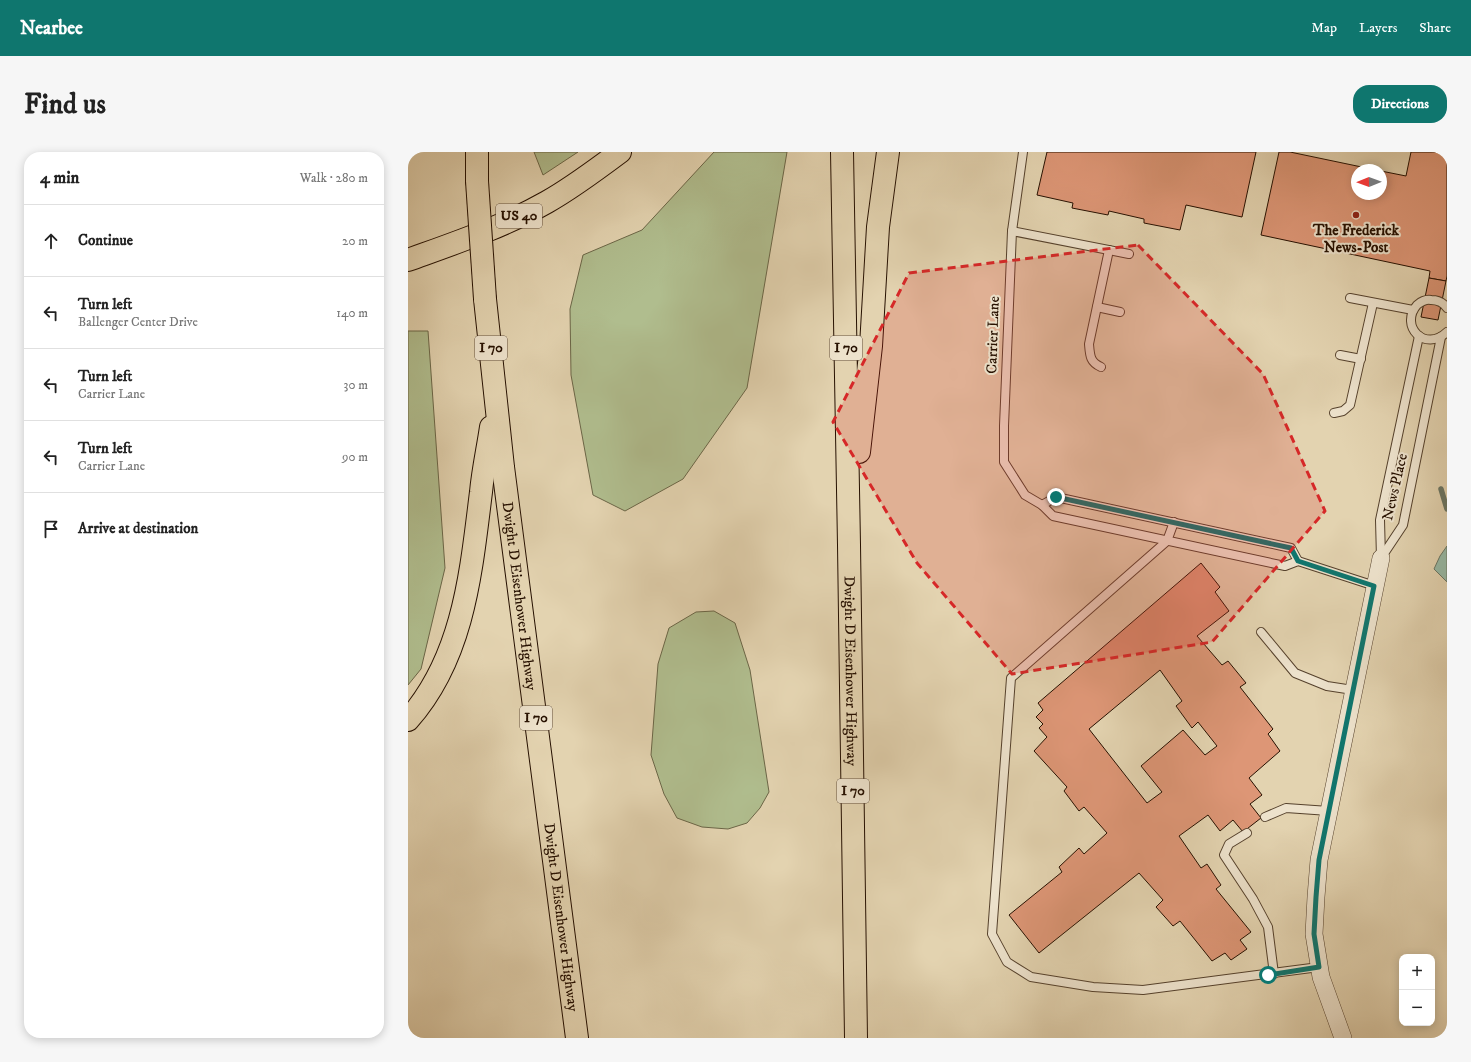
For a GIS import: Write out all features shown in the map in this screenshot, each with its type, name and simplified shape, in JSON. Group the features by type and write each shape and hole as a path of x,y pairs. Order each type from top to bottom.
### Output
{"highway":[{"name":"Dwight D Eisenhower Highway","path":"477,152 477,181 485,299 503,467 577,1038"},
{"name":"US 40","path":"408,260 490,230 547,202 593,172 620,152"},
{"name":"I 70","path":"842,152 849,545"},
{"path":"849,545 871,346 878,227 888,152"},
{"path":"408,720 429,692 442,669 452,646 460,621 475,544 481,492 496,398"},
{"name":"Dwight D Eisenhower Highway","path":"849,545 856,1038"}],"street":[{"path":"1343,1038 1330,1005 1319,967 1314,934 1316,897 1319,860 1374,586 1381,558"}],"lane":[{"name":"Carrier Lane","path":"1022,152 1012,230 1004,426 1004,462 1025,495 1042,505 1053,516 1285,566 1298,561 1374,586"},
{"path":"1012,230 1130,254"},
{"path":"1101,366 1094,364 1090,355 1090,344 1109,250"},
{"path":"1350,298 1412,310"},
{"path":"1444,335 1434,340 1426,340 1419,336 1413,329 1410,320 1412,310 1419,303 1427,300 1437,300 1445,304 1447,308"},
{"path":"1334,413 1343,411 1350,405 1373,303"},
{"path":"1097,307 1120,312"},
{"name":"News Place","path":"1381,558 1404,525 1444,335"},
{"name":"News Place","path":"1381,558 1380,520 1419,336"},
{"path":"1340,355 1360,359"},
{"path":"1042,505 1056,497 1174,522 1291,548 1298,561"},
{"path":"1174,522 1167,541 1012,678 992,934 1007,962 1031,977 1093,987 1143,990 1319,967"},
{"path":"1260,632 1295,673 1328,686 1354,690"},
{"path":"1265,817 1286,808 1329,811"},
{"path":"1248,832 1229,844 1224,855 1253,899 1268,927 1274,974"}],"highlighted area":[{"path":"1138,245 1263,374 1325,511 1212,642 1012,674 917,563 833,422 909,273"}],"shaded area":[{"path":"534,152 578,152 543,175"},
{"path":"714,152 787,152 747,388 683,479 625,511 593,495 571,375 570,309 583,255 642,230"},
{"path":"408,331 428,331 445,568 421,669 408,685"},
{"path":"1447,546 1447,582 1434,569"},
{"path":"714,611 735,623 750,670 769,792 760,808 747,823 728,829 702,827 677,818 664,794 651,755 658,664 669,628 696,612"}],"building":[{"path":"1047,152 1256,152 1242,217 1186,205 1180,230 1144,223 1144,219 1109,211 1108,215 1072,208 1073,203 1037,195"},
{"name":"The Frederick News-Post","path":"1279,152 1290,152 1351,165 1351,200 1387,200 1387,172 1406,176 1411,152 1447,152 1446,281 1429,278 1430,271 1261,235"},
{"path":"1429,278 1446,281 1438,320 1421,317"},
{"path":"1201,563 1220,587 1215,592 1229,611 1197,636 1222,665 1228,661 1246,683 1240,687 1273,729 1268,734 1280,751 1249,778 1262,795 1250,804 1261,818 1243,832 1233,820 1220,831 1208,815 1179,836 1201,868 1207,864 1221,885 1216,889 1251,932 1240,940 1247,949 1231,960 1225,953 1212,961 1180,921 1173,926 1156,907 1163,900 1139,873 1039,953 1009,915 1062,872 1059,867 1079,848 1084,854 1107,833 1084,807 1079,811 1064,791 1067,787 1034,751 1047,737 1039,728 1043,724 1036,717 1043,710 1038,703","holes":["1160,670 1182,701 1176,706 1192,728 1198,722 1217,746 1205,755 1183,730 1141,766 1162,792 1147,803 1089,729"]}],"waterway":[{"path":"1441,489 1447,509"}],"place":[{"name":"The Frederick News-Post","path":"1356,215"}],"route":[{"path":"1056,497 1291,548 1298,561 1374,586 1319,860 1314,934 1319,967 1268,975"}]}
